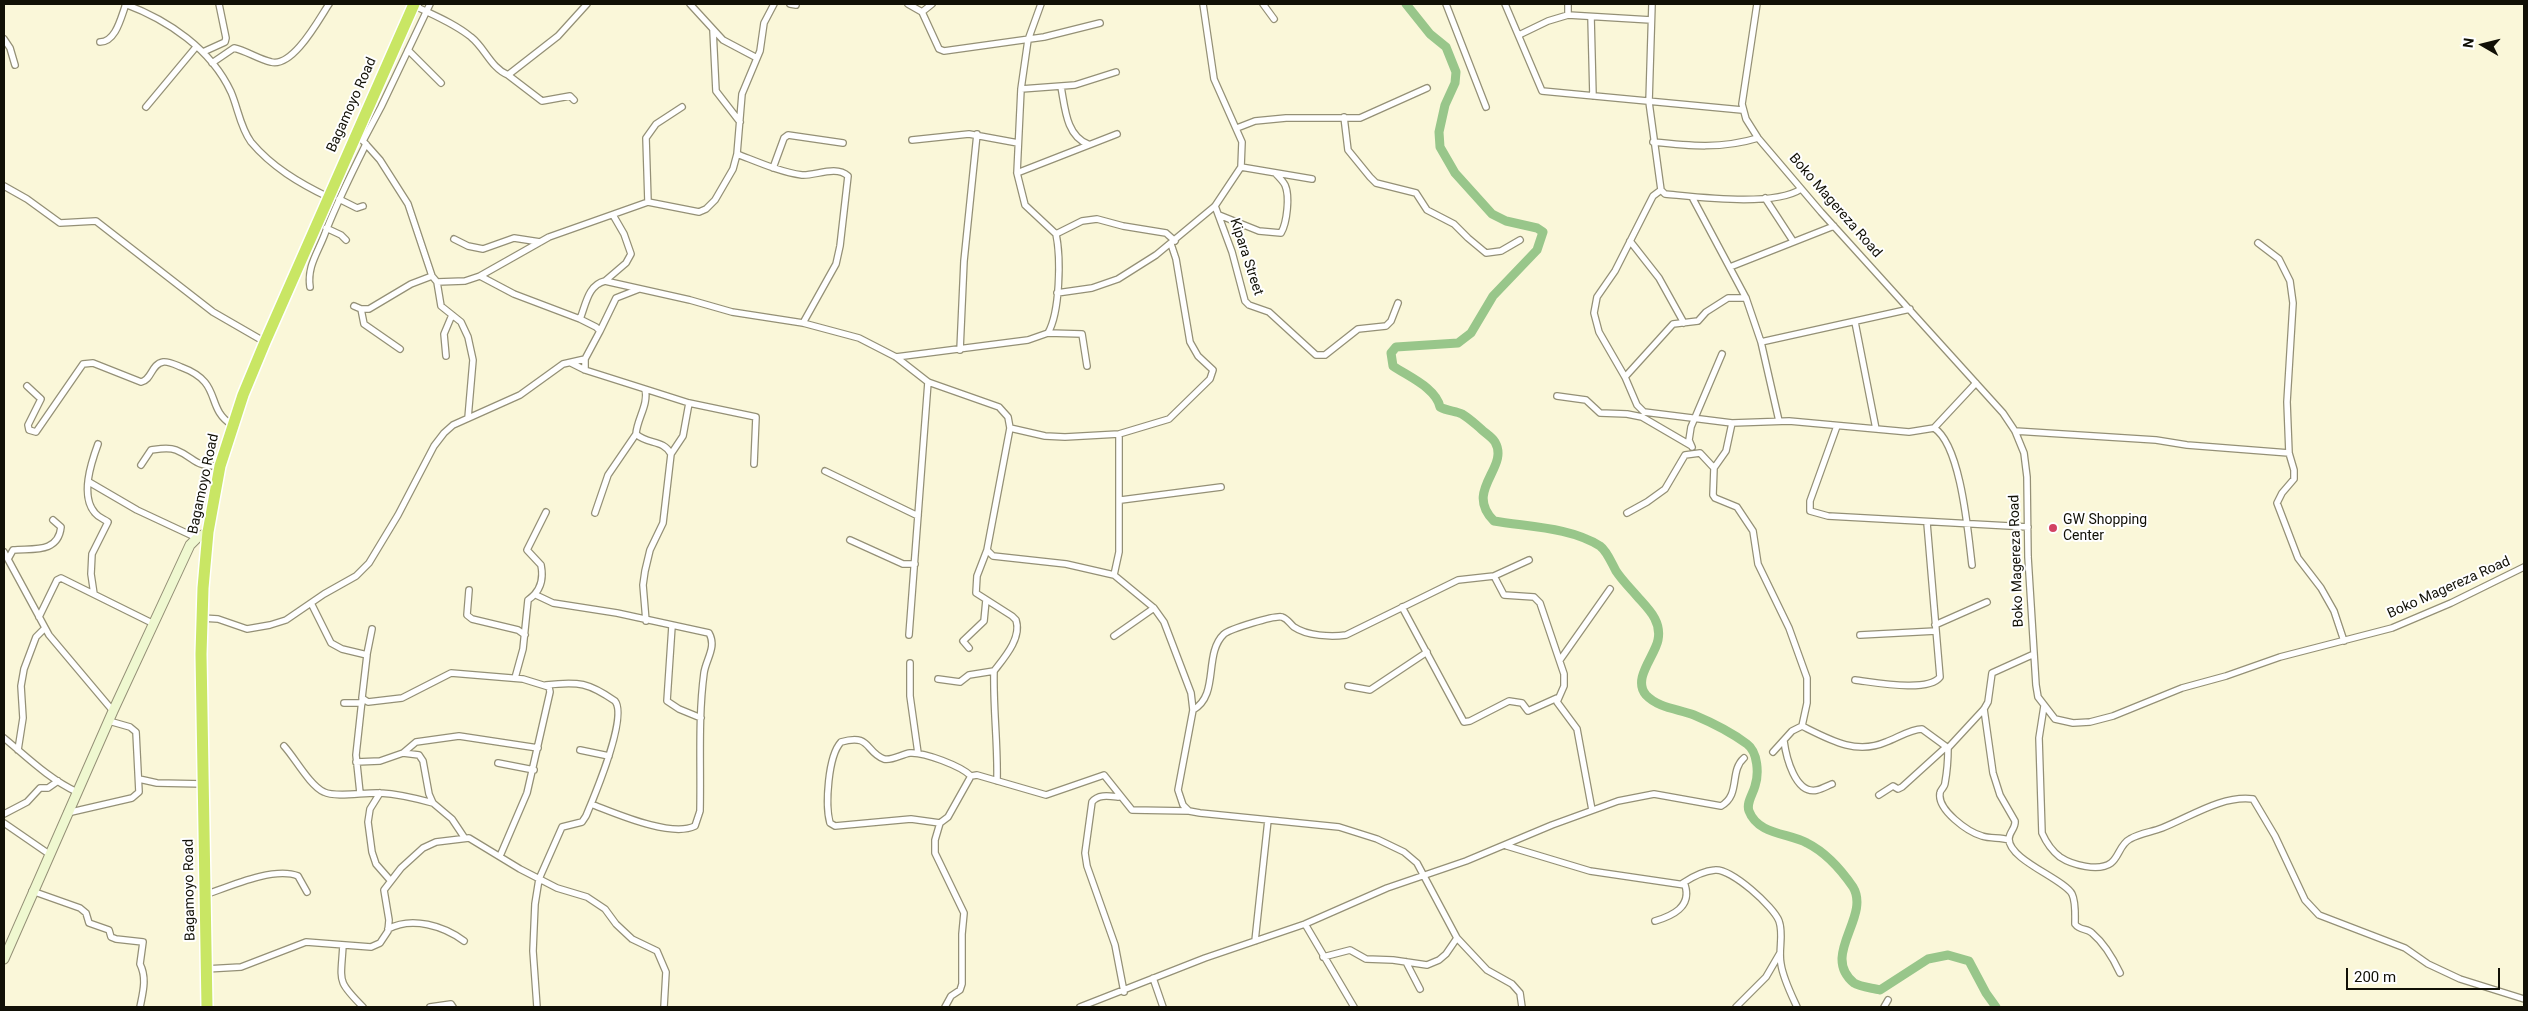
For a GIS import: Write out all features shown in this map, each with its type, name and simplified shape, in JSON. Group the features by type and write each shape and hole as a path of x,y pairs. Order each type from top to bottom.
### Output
{"highway":[{"name":"Bagamoyo Road","path":"207,1007 202,535 232,426 264,342 361,139 413,4"}],"street":[{"path":"100,42 108,41 112,36 125,4 165,22 203,52 212,62 231,92 242,126 251,141 281,171 300,184 357,208 363,206"},
{"path":"203,52 225,42 226,38 219,4"},
{"path":"212,62 234,48 270,62 281,61 291,55 302,44 329,4"},
{"path":"413,4 472,37 483,48 492,62 542,101 565,95 570,96 574,100"},
{"path":"430,4 361,139 380,160 408,204 432,276 437,282 441,306 466,330 472,354 468,418"},
{"path":"508,75 558,36 587,4"},
{"path":"690,4 713,30 737,49 757,58"},
{"path":"437,282 465,282 480,276 540,242 562,232 614,215 640,203 648,202 692,212 706,209 733,170 737,154 743,88 760,51 764,23 774,4"},
{"path":"908,4 922,12 941,50 1028,40 1070,32 1100,23"},
{"path":"922,12 932,4"},
{"path":"1040,4 1028,40 1021,89 1017,173 1025,205 1056,234 1057,293 1052,325 1048,333"},
{"path":"1057,293 1092,288 1118,279 1134,270 1173,242 1214,206 1241,166 1242,142 1214,79 1203,4"},
{"path":"1263,4 1274,18"},
{"path":"1446,4 1486,107"},
{"path":"1505,4 1542,91 1742,110 1757,4"},
{"path":"1568,4 1568,15"},
{"path":"1652,4 1649,102 1660,190 1665,194 1692,197 1766,198 1785,197 1802,189"},
{"path":"1519,35 1548,21 1568,15 1652,20"},
{"path":"1591,17 1593,96"},
{"path":"713,30 716,91 740,122"},
{"path":"4,39 10,48 16,66"},
{"path":"146,107 196,47"},
{"path":"408,50 441,83"},
{"path":"1021,89 1062,87 1096,80 1116,72"},
{"path":"1062,87 1072,132 1080,141 1088,144"},
{"path":"1237,128 1255,121 1360,118 1427,88"},
{"path":"648,202 646,138 656,124 682,107"},
{"name":"Boko Magereza Road","path":"1742,110 1758,138 1834,226 2003,412 2015,431 2024,453 2028,477 2028,528 2038,697 2055,719 2074,723 2090,722 2113,716 2182,688 2226,676 2280,657 2344,641 2420,618 2524,567"},
{"path":"1344,117 1348,150 1376,183 1416,193 1427,210 1454,224 1486,253 1500,251 1520,240"},
{"path":"912,140 977,134 1018,143"},
{"path":"960,350 964,261 977,134"},
{"path":"1017,173 1117,134"},
{"path":"773,168 784,138 788,135 843,143"},
{"path":"1653,142 1711,147 1726,146 1758,138"},
{"path":"737,154 773,168 803,175 817,172 840,172 848,176 840,246 836,264 803,323"},
{"path":"1241,166 1312,179"},
{"path":"1219,215 1259,232 1281,233 1285,222 1287,192 1285,185 1275,173"},
{"path":"4,186 27,199 60,223 96,221 213,312 264,342"},
{"path":"1660,190 1653,196 1615,271 1597,297 1594,313 1599,332 1625,377 1636,404 1644,412 1695,420 1732,423 1780,421 1908,432 1934,428 1941,432"},
{"path":"1692,197 1746,298 1761,342 1780,421"},
{"path":"310,288 310,267 326,228 333,198"},
{"path":"1766,198 1793,241"},
{"name":"Kipara Street","path":"1214,206 1219,215 1246,302 1249,305 1270,312 1316,356 1325,355 1358,329 1386,326 1391,321 1398,303"},
{"path":"580,319 592,288 597,283 605,281 626,263 631,254 624,234 614,215"},
{"path":"1010,428 1055,436 1119,434 1169,419 1213,375 1213,370 1198,356 1190,342 1173,242 1166,233 1123,226 1097,219 1082,222 1056,234"},
{"path":"1730,267 1834,226"},
{"path":"326,228 341,234 346,240"},
{"path":"454,239 468,246 483,249 514,238 540,242"},
{"path":"1630,241 1659,278 1684,323"},
{"path":"2258,243 2279,259 2292,292 2288,402 2289,453 2294,470 2294,479 2282,493 2277,503 2298,558 2321,588 2334,610 2344,641"},
{"path":"354,306 369,309 411,284 432,276"},
{"path":"480,276 514,294 596,326 600,331"},
{"path":"605,281 759,318 803,323 859,338 896,357 928,382 1000,408 1008,417 1010,428 987,550 977,576 975,589 976,593 1012,616 1018,625 1017,632 1007,654 994,671 997,781"},
{"path":"202,618 218,619 247,628 257,628 286,620 363,571 398,515 434,446 444,432 468,418 520,395 553,370 569,362 579,362 585,358 616,298 639,289"},
{"path":"1625,377 1673,324 1698,320 1706,312 1728,298 1746,298"},
{"path":"362,309 364,324 400,349"},
{"path":"1761,342 1910,309"},
{"path":"446,356 444,334 452,315"},
{"path":"1855,322 1876,429"},
{"path":"896,357 1028,340 1048,333 1078,332 1082,334 1087,366"},
{"path":"1690,446 1689,434 1722,354"},
{"path":"585,358 585,370"},
{"path":"27,386 41,399 28,425 29,430 36,432 83,364 93,363 140,382 146,380 156,365 162,362 171,363 195,373 206,381 221,418 232,426"},
{"path":"569,362 585,370 689,403 756,417 754,464"},
{"path":"909,635 928,382"},
{"path":"1934,428 1976,383"},
{"path":"595,513 608,475 636,434 646,400 645,389"},
{"path":"1557,396 1586,400 1600,413 1627,414 1642,417 1690,446 1695,452 1705,456 1714,468"},
{"path":"646,621 643,585 645,571 650,550 663,523 671,454 683,436 689,403"},
{"path":"1732,423 1726,451 1714,468 1713,495 1720,500 1738,506 1754,531 1758,564 1782,610 1804,668 1808,686 1802,726"},
{"path":"1938,423 1959,479 1972,565"},
{"path":"1837,426 1810,501 1810,511 1828,516 2028,528"},
{"path":"2015,431 2156,440 2289,453"},
{"path":"636,434 644,439 664,445 671,454"},
{"path":"1114,575 1119,552 1121,500 1119,434"},
{"path":"1680,441 1684,456"},
{"path":"94,594 91,574 92,554 108,522 98,516 88,500 92,462 98,444"},
{"path":"141,465 151,450 170,449 178,451 200,465 220,466"},
{"path":"1627,513 1647,502 1664,488 1684,456 1695,452"},
{"path":"825,471 918,516"},
{"path":"4,959 7,941 32,891 190,545 202,535 137,510 89,482"},
{"path":"1121,500 1221,487"},
{"path":"515,678 519,668 527,625 528,600 536,595 540,588 542,568 527,550 546,512"},
{"path":"8,559 13,550 39,550 52,545 60,534 60,527 52,520"},
{"path":"1855,680 1924,685 1938,680 1940,672 1927,523"},
{"path":"850,540 903,564 915,564"},
{"path":"987,550 992,556 1066,564 1114,575 1154,608 1171,640 1191,693 1193,710 1179,780 1180,799 1189,811"},
{"path":"4,552 45,628 90,686 113,711"},
{"path":"1193,710 1202,704 1208,689 1217,644 1231,630 1278,616 1286,619 1294,627 1310,633 1346,635 1458,580 1494,576 1529,560"},
{"path":"1402,607 1464,722 1470,721 1508,701 1522,703 1528,710 1557,698 1565,681 1560,660 1538,598 1501,594 1494,576"},
{"path":"39,617 58,578 64,578 125,611 154,624"},
{"path":"469,590 467,615 472,620 518,630 525,634"},
{"path":"1560,660 1610,590"},
{"path":"536,595 553,603 617,613 646,621 709,633 713,639 713,645 704,671 701,718 700,811 695,826 674,828 648,824 591,804"},
{"path":"969,648 964,641 984,621 986,600"},
{"path":"1860,634 1935,628 1987,602"},
{"path":"311,603 331,643 342,649 367,654"},
{"path":"1114,636 1154,608"},
{"path":"518,630 527,625"},
{"path":"672,626 666,701 679,709 701,718"},
{"path":"18,750 23,718 21,686 24,669 36,636 45,628"},
{"path":"360,793 356,762 367,654 372,629"},
{"path":"1348,686 1370,690 1427,652"},
{"path":"1879,795 1893,786 1898,789 1902,787 1947,748 1984,709 1988,702 1992,673 2034,654"},
{"path":"910,662 910,696 918,753"},
{"path":"519,668 523,679"},
{"path":"938,679 960,682 969,676 994,671"},
{"path":"344,703 362,701 378,703 402,698 451,673 523,679 546,685 564,683 592,686 618,705 618,714 609,756 584,820 564,825 559,830 539,879 533,951 537,1007"},
{"path":"500,856 524,801 534,770 550,692 546,685"},
{"path":"1557,698 1561,710 1574,723 1577,729 1592,810"},
{"path":"2044,706 2039,738 2042,833 2046,842 2060,857 2093,867 2105,866 2115,858 2128,839 2162,828 2214,806 2241,799 2253,799 2276,836 2305,900 2319,915 2405,948 2428,964 2460,979 2524,999"},
{"path":"1984,709 1993,773 2000,795 2016,825 2009,840"},
{"path":"68,813 132,798 139,792 136,732 130,727 109,720"},
{"path":"1773,752 1792,731 1802,726"},
{"path":"1802,726 1835,742 1859,748 1876,746 1922,729 1928,731 1947,748 1946,784 1940,792 1940,800 1946,810 1968,830 1982,836 2000,837 2009,840 2024,859 2035,869 2066,886 2074,897 2075,924 2080,929 2090,931 2103,945 2120,973"},
{"path":"356,762 380,762 403,753 416,742 452,737 476,738 538,748"},
{"path":"4,738 58,781 77,792"},
{"path":"940,823 911,819 835,826 829,820 833,755 841,742 853,740 865,742 887,760 918,753 947,763 967,772 971,776 997,781 1046,795 1104,775 1119,797 1132,810 1189,811 1339,827 1360,832 1404,852 1417,863 1457,938 1487,970 1512,984 1520,993 1522,1007"},
{"path":"1784,741 1791,771 1806,789 1815,791 1832,784"},
{"path":"284,746 310,779 323,792 338,796 380,793 433,802 452,819 464,837"},
{"path":"580,750 609,756"},
{"path":"403,753 416,754 422,758 433,802"},
{"path":"1080,1007 1124,992 1154,978 1306,924 1387,888 1507,846 1552,825 1592,810 1646,794 1665,795 1721,806 1730,798 1734,789 1736,766 1744,758"},
{"path":"498,763 534,770"},
{"path":"945,1007 951,996 960,990 962,984 964,914 935,852 935,840 940,823 948,817 971,776"},
{"path":"139,779 158,783 204,784"},
{"path":"4,814 27,802 40,788 48,788 58,781"},
{"path":"380,793 370,809 368,822 372,852 376,864 390,880"},
{"path":"1119,797 1103,796 1095,798 1092,802 1085,853 1090,878 1115,945 1124,992"},
{"path":"1255,941 1268,820"},
{"path":"5,826 48,854"},
{"path":"206,969 241,967 306,942 371,948 380,942 388,929 384,895 386,885 390,880 412,856 423,848 436,842 464,837 469,838 556,888 586,897 605,909 625,933 656,951 666,972 664,1007"},
{"path":"1507,846 1590,871 1622,877 1683,883 1696,875 1715,870 1736,877 1776,915 1781,932 1782,967 1797,1007"},
{"path":"205,895 256,878 278,874 298,876 307,892"},
{"path":"1655,921 1675,914 1680,910 1686,899 1687,892 1683,883"},
{"path":"32,891 80,908 88,915 89,922 109,930 112,937 116,939 143,942 140,964 144,974 144,985 140,1007"},
{"path":"388,929 406,923 434,926 450,930 464,941"},
{"path":"1306,924 1354,1007"},
{"path":"1323,956 1350,950 1366,959 1432,964 1446,954 1457,938"},
{"path":"343,945 343,987 363,1007"},
{"path":"1736,1007 1766,976 1781,951"},
{"path":"1406,962 1420,989"},
{"path":"1154,978 1163,1007"},
{"path":"1884,1007 1888,1000"},
{"path":"430,1007 446,1003 451,1004 453,1007"}],"waterway":[{"path":"1406,4 1430,34 1446,47 1456,72 1455,83 1445,105 1439,132 1440,147 1455,173 1492,214 1506,221 1537,228 1543,232 1537,250 1493,296 1471,333 1458,343 1396,347 1391,353 1393,366 1428,389 1440,407 1465,416 1495,442 1498,452 1497,461 1485,489 1483,499 1486,510 1494,521 1562,531 1576,535 1603,548 1616,571 1653,615 1658,626 1658,640 1643,675 1642,689 1646,695 1656,703 1694,715 1715,725 1747,744 1751,748 1757,764 1756,781 1748,805 1753,819 1767,829 1800,840 1820,851 1833,862 1853,887 1857,899 1856,911 1843,948 1842,960 1845,972 1854,983 1880,990 1928,959 1948,955 1969,961 1986,993 1996,1007"}],"place":[{"name":"GW Shopping Center","path":"2053,528"}]}
